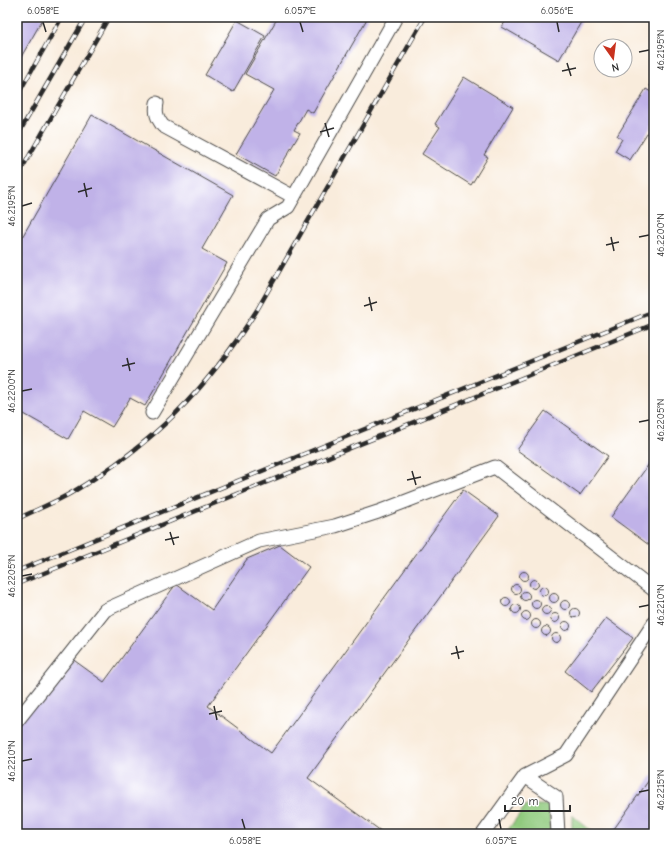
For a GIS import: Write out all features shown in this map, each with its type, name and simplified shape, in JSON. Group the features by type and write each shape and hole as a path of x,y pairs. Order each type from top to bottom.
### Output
{"lane":[{"path":"152,413 268,219 288,206 294,197 396,17"},
{"path":"157,103 157,118 162,126 294,197"},
{"path":"17,721 105,610 259,541 335,526 378,512 495,467 654,590"},
{"path":"483,834 525,776 566,754 654,623"},
{"path":"525,776 556,797 558,834"}],"green space":[{"path":"526,805 549,805 550,834 505,834"},
{"path":"572,815 595,834 572,834"}],"building":[{"path":"17,17 44,17 17,64"},
{"path":"278,17 368,17 313,113 306,109 294,130 300,133 275,176 236,154 274,90 245,74"},
{"path":"508,17 584,17 559,60 502,27"},
{"path":"237,20 265,36 233,92 205,75"},
{"path":"464,77 513,107 484,155 488,157 471,185 422,154 440,127 435,124"},
{"path":"654,80 654,91 650,86 651,82"},
{"path":"646,89 654,94 654,122 630,160 615,151 622,139 617,136"},
{"path":"92,115 233,195 202,249 227,263 145,406 130,398 112,427 84,411 68,439 17,410 17,246"},
{"path":"545,411 608,456 580,495 517,450"},
{"path":"654,457 654,539 649,545 611,517"},
{"path":"463,490 499,516 308,778 385,834 17,834 17,717 64,653 104,682 176,584 212,610 247,559 280,545 309,567 208,706 271,753"},
{"path":"522,572 526,572 528,576 526,580 522,580 520,578 520,574"},
{"path":"532,580 536,580 538,584 536,588 532,588 530,586 530,582"},
{"path":"514,585 518,585 520,589 518,593 514,593 512,591 512,587"},
{"path":"542,587 546,587 548,591 546,595 542,595 540,593 540,589"},
{"path":"523,592 527,592 529,596 527,600 523,600 521,598 521,594"},
{"path":"552,594 556,594 558,598 556,602 552,602 550,600 550,596"},
{"path":"504,598 508,598 510,602 508,606 504,606 502,604 502,600"},
{"path":"534,600 538,600 540,604 538,608 534,608 532,606 532,602"},
{"path":"563,601 567,601 569,605 567,609 563,609 561,607 561,603"},
{"path":"514,605 518,605 520,609 518,613 514,613 512,611 512,607"},
{"path":"544,606 548,606 550,610 548,614 544,614 542,612 542,608"},
{"path":"573,609 577,609 579,613 577,617 573,617 571,615 571,611"},
{"path":"524,612 528,612 530,616 528,620 524,620 522,618 522,614"},
{"path":"553,614 557,614 559,618 557,622 553,622 551,620 551,616"},
{"path":"606,618 633,638 591,692 565,671"},
{"path":"534,620 538,620 540,624 538,628 534,628 532,626 532,622"},
{"path":"564,622 568,622 570,626 568,630 564,630 562,628 562,624"},
{"path":"544,627 548,627 550,631 548,635 544,635 542,633 542,629"},
{"path":"554,634 558,634 560,638 558,642 554,642 552,640 552,636"},
{"path":"654,773 654,834 612,834 611,833"}],"railway":[{"path":"17,96 62,17"},
{"path":"17,136 86,17"},
{"path":"17,177 109,17"},
{"path":"17,519 71,493 128,455 153,435 198,390 238,339 257,310 425,17"},
{"path":"17,571 654,311"},
{"path":"17,584 654,324"}]}
